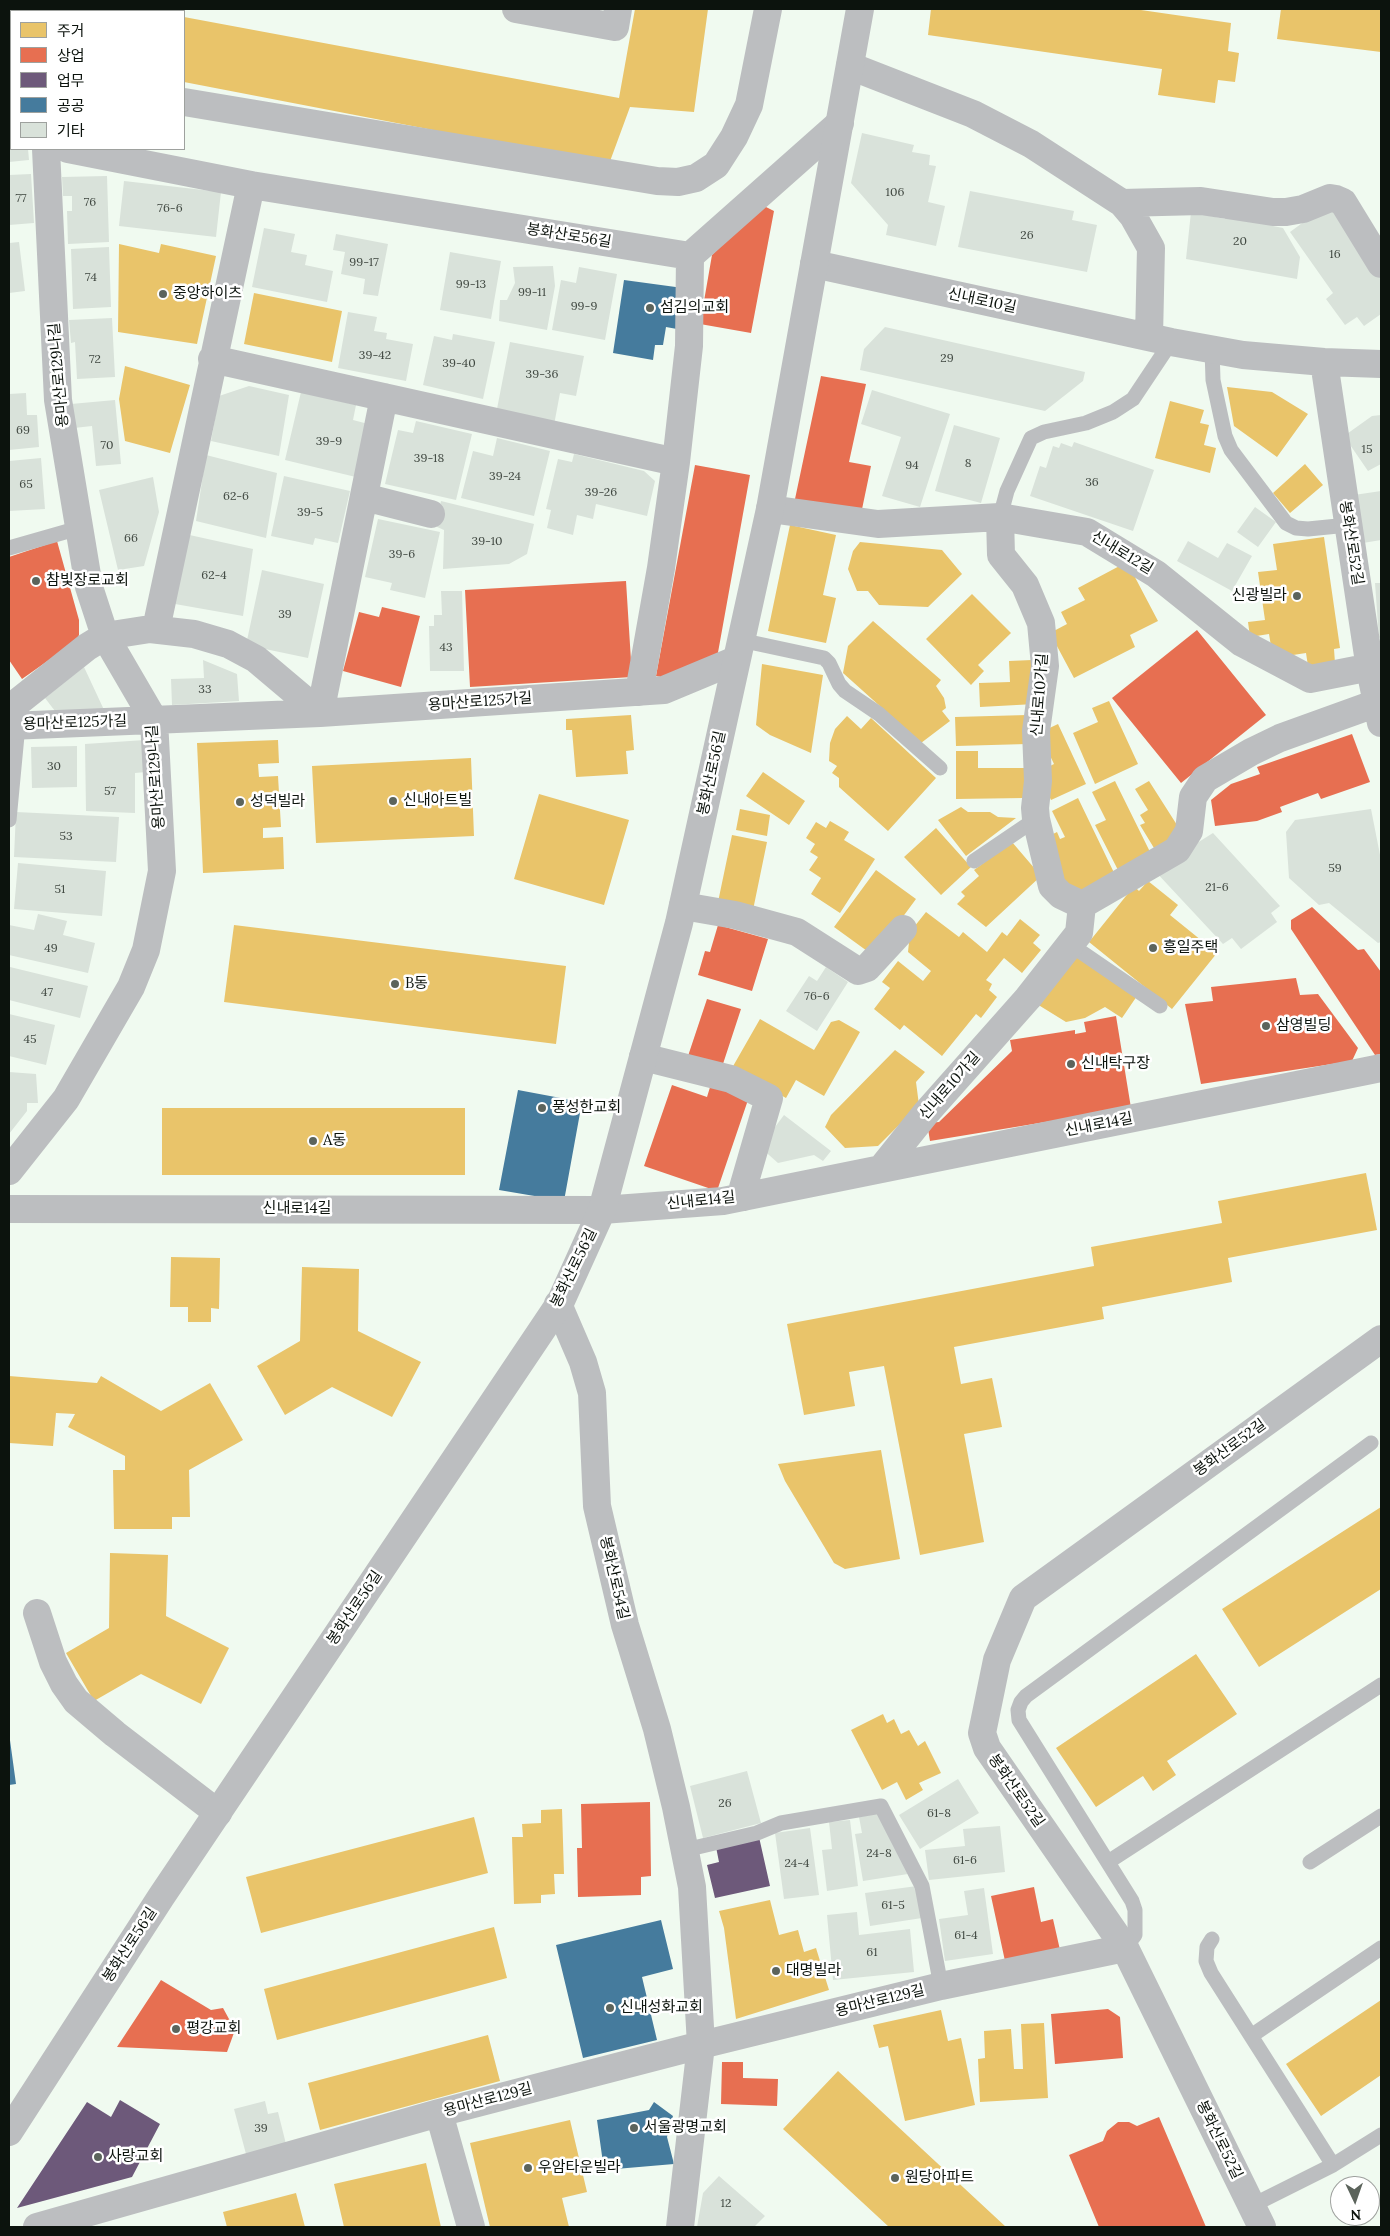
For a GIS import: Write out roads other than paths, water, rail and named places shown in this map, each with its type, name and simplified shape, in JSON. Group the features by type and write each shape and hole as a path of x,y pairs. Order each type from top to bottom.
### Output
{"street":[{"path":"516,9 615,27 618,9"},
{"path":"185,102 657,182 678,182 696,178 716,165 734,137 749,105 768,9"},
{"name":"봉화산로56길","path":"9,2132 218,1813 558,1304 602,1210 683,906 770,509 860,9"},
{"path":"850,66 982,118 1031,144 1122,203 1133,216 1151,248 1160,340"},
{"path":"639,692 661,568 676,462 689,346 690,256 840,123"},
{"name":"용마산로129나길","path":"9,1171 66,1099 131,987 146,950 162,871 154,720 105,636 89,587 58,400 46,150"},
{"path":"73,150 251,184 212,359 156,629"},
{"name":"봉화산로56길","path":"251,184 690,256"},
{"path":"1122,203 1201,201 1273,212 1286,212 1303,209 1330,198 1336,199 1343,202 1381,264"},
{"name":"신내로10길","path":"814,264 1160,340 1243,355 1324,362 1381,364"},
{"path":"212,359 676,462"},
{"name":"봉화산로52길","path":"1324,362 1348,525 1376,667 1379,713"},
{"path":"12,720 86,647 105,636 156,629 194,634 228,644 256,659 320,713 384,397"},
{"path":"364,497 431,514"},
{"name":"신내로12길","path":"770,509 878,524 1000,517 1088,532 1156,574 1242,643 1310,679 1376,667"},
{"name":"신내로10가길","path":"881,1169 926,1113 1028,998 1080,933 1082,906 1061,896 1052,886 1036,819 1034,808 1038,781 1036,731 1045,666 1041,623 1025,584 1001,555 1000,517"},
{"name":"용마산로125가길","path":"12,720 154,720 320,713 664,690 738,650"},
{"path":"1082,906 1177,850 1189,832 1193,797 1205,779 1251,752 1280,738 1379,713"},
{"path":"683,906 735,915 797,932 858,971 867,968 904,928"},
{"path":"643,1057 731,1079 769,1098 743,1188 744,1197"},
{"name":"신내로14길","path":"9,1209 602,1210 723,1201 1381,1068"},
{"name":"봉화산로54길","path":"558,1304 583,1362 592,1393 597,1506 625,1625 657,1729 692,1887 701,2044 680,2227"},
{"name":"봉화산로52길","path":"1257,2217 1125,1948 987,1748 982,1733 997,1660 1022,1598 1381,1339"},
{"path":"36,1613 53,1662 64,1684 76,1701 115,1734 218,1813"},
{"name":"용마산로129길","path":"37,2227 439,2113 701,2044 941,1986 1125,1948"},
{"path":"439,2113 471,2227"}],"lane":[{"name":"신내로10가길","path":"1000,517 1006,491 1031,438 1044,432 1086,423 1113,412 1133,399 1160,340"},
{"path":"1212,349 1213,380 1224,436 1231,450 1286,523 1296,528 1308,529 1348,525"},
{"path":"9,548 79,528"},
{"path":"738,650 824,658 829,663 839,684 845,691 879,714 940,768"},
{"path":"9,820 12,720"},
{"path":"974,861 1036,819"},
{"path":"1071,944 1160,1006"},
{"path":"1125,1948 1135,1935 1135,1910 1132,1901 1018,1720 1018,1710 1021,1702 1026,1696 1371,1443"},
{"path":"1108,1862 1381,1686"},
{"name":"용마산로129길","path":"685,1850 757,1833 781,1823 881,1806 922,1886 941,1986"},
{"path":"1310,1862 1381,1816"},
{"path":"1212,1939 1207,1947 1206,1961 1211,1973 1333,2165"},
{"path":"1251,2036 1381,1948"},
{"path":"1257,2217 1381,2135"}],"place":[{"name":"중앙하이츠","path":"163,294"},
{"name":"섬김의교회","path":"650,308"},
{"name":"참빛장로교회","path":"36,581"},
{"name":"신광빌라","path":"1297,596"},
{"name":"신내아트빌","path":"393,801"},
{"name":"성덕빌라","path":"240,802"},
{"name":"흥일주택","path":"1153,948"},
{"name":"B동","path":"395,984"},
{"name":"삼영빌딩","path":"1266,1026"},
{"name":"신내탁구장","path":"1071,1064"},
{"name":"풍성한교회","path":"542,1108"},
{"name":"A동","path":"313,1141"},
{"name":"대명빌라","path":"776,1971"},
{"name":"신내성화교회","path":"610,2008"},
{"name":"평강교회","path":"176,2029"},
{"name":"서울광명교회","path":"634,2128"},
{"name":"사랑교회","path":"98,2157"},
{"name":"우암타운빌라","path":"528,2168"},
{"name":"원당아파트","path":"895,2178"}]}
